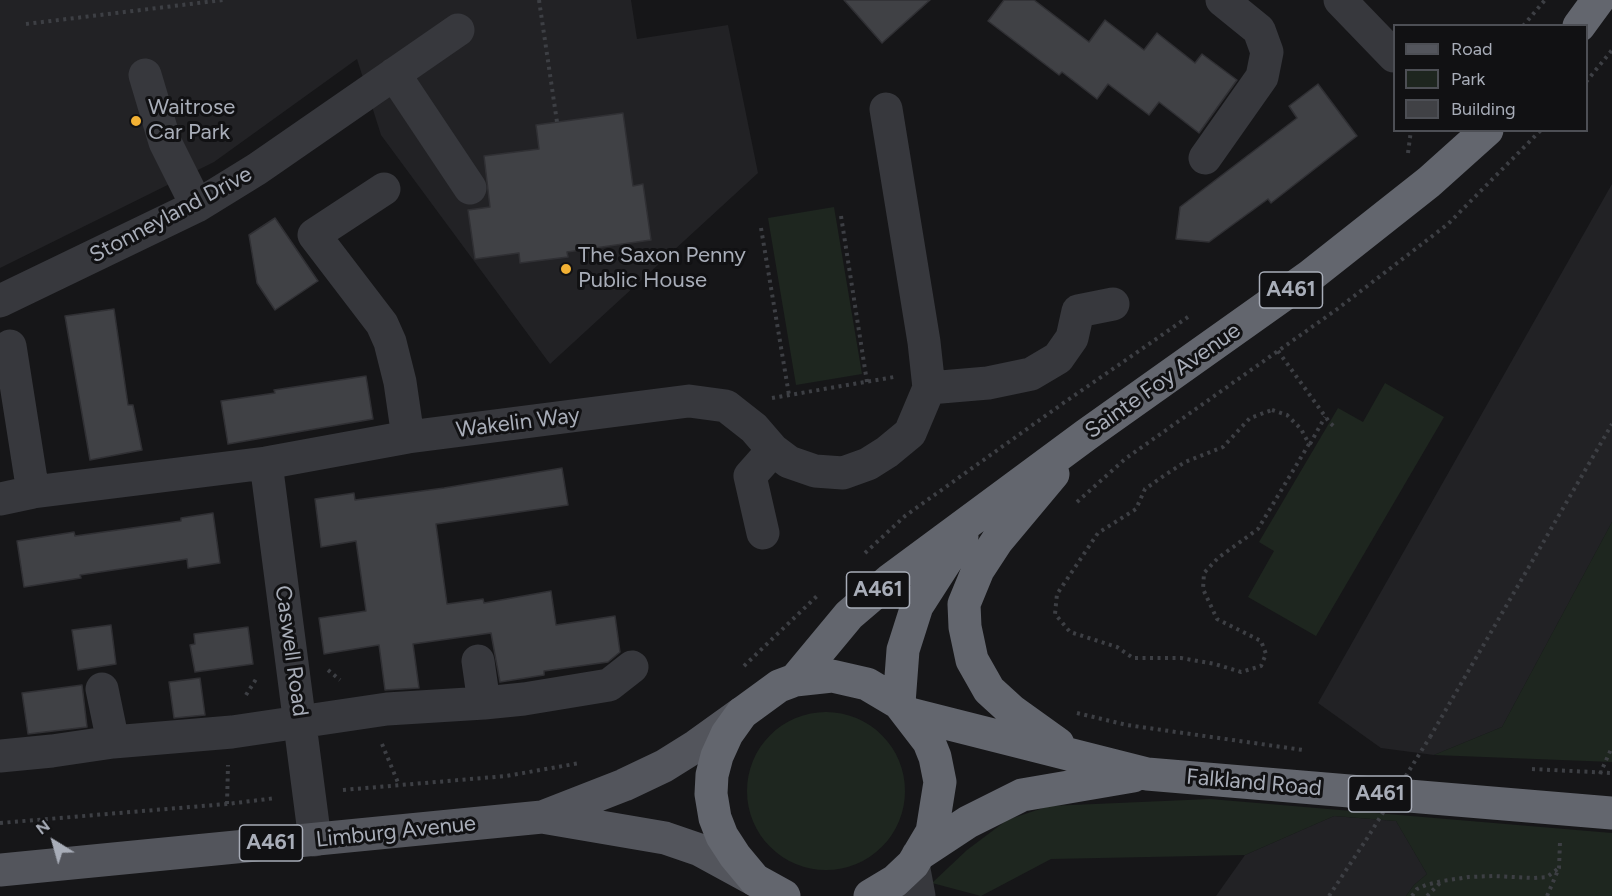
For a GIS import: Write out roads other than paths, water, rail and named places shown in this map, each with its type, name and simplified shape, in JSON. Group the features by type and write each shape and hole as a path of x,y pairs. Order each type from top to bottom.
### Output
{"highway":[{"path":"1580,24 1598,0"},
{"name":"Sainte Foy Avenue","path":"795,680 849,615 890,580 1086,435 1310,276 1429,182 1477,134"},
{"path":"1074,756 1012,711 989,690 972,660 965,627 964,604 978,570 997,541 1086,435"},
{"name":"Sainte Foy Avenue","path":"904,709 903,650 917,606 976,515"},
{"name":"A461","path":"784,896 755,880 722,836 715,818 711,794 712,774 727,734 742,713 779,687 795,680 832,676 867,684 904,709 929,742 935,757 940,782 932,832 916,859 895,881 870,896"},
{"name":"Falkland Road","path":"904,709 1147,774 1612,813"},
{"name":"Falkland Road","path":"916,859 968,822 1022,795 1147,774"}],"main road":[{"name":"Limburg Avenue","path":"542,817 624,785 664,766 742,713"},
{"name":"Limburg Avenue","path":"0,870 542,817 665,838 700,850 755,880"}],"street":[{"path":"1205,158 1262,77 1268,52 1259,30 1222,0"},
{"path":"1340,0 1393,55"},
{"name":"Stonneyland Drive","path":"0,301 197,206 258,169 458,30"},
{"path":"394,74 470,188"},
{"path":"145,75 165,142 197,206"},
{"path":"763,533 750,476 773,450 789,462 815,471 843,473 868,464 910,433 927,367 886,109"},
{"path":"384,189 314,235 381,324 390,342 400,382 408,437"},
{"path":"927,367 988,383 1031,375 1058,358 1072,338 1078,311 1113,304"},
{"path":"10,346 33,492"},
{"name":"Wakelin Way","path":"0,499 33,492 266,463 408,437 689,401 726,406 754,428 773,450"},
{"name":"Caswell Road","path":"266,463 315,840"},
{"path":"478,661 484,704"},
{"path":"0,756 113,742 232,732 387,709 484,704 524,699 609,685 632,667"},
{"path":"102,689 113,742"},
{"path":"916,859 919,896"}],"place":[{"name":"Waitrose Car Park","path":"136,121"},
{"name":"The Saxon Penny Public House","path":"566,269"}]}
